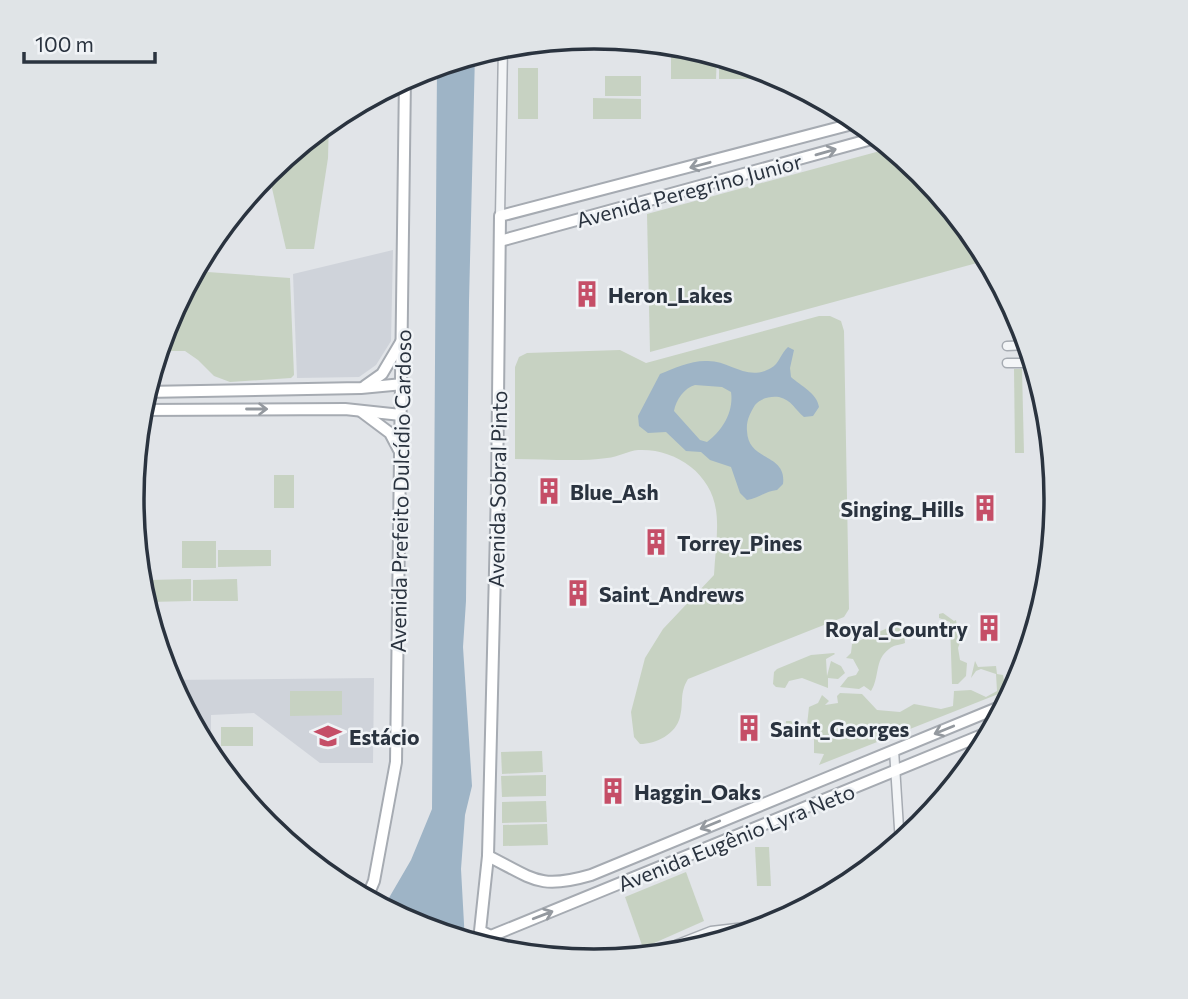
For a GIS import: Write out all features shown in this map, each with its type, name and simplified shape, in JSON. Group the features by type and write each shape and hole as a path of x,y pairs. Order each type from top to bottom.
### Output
{"street":[{"name":"Avenida Sobral Pinto","path":"480,931 488,856 497,489 503,59"},
{"name":"Avenida Prefeito Dulcídio Cardoso","path":"370,891 396,762 405,91"},
{"name":"Avenida Peregrino Junior","path":"500,216 845,126"},
{"name":"Avenida Peregrino Junior","path":"500,241 866,141"},
{"path":"733,156 739,177"},
{"path":"602,190 607,212"},
{"path":"362,388 382,374 396,354 403,337"},
{"path":"1007,346 1017,346"},
{"path":"1007,363 1023,363"},
{"path":"157,392 362,388 403,384"},
{"path":"314,388 314,409"},
{"path":"210,410 211,392"},
{"path":"152,410 314,409 360,410 401,415"},
{"path":"360,410 390,433 400,454"},
{"name":"Avenida Eugênio Lyra Neto","path":"488,856 542,882 559,884 591,875 992,710"},
{"name":"Avenida Eugênio Lyra Neto","path":"480,931 491,936 976,738"},
{"path":"894,750 899,830"},
{"path":"746,811 754,830"},
{"path":"591,875 592,886 597,894"},
{"path":"693,939 711,931 731,929"}],"shaded area":[{"path":"393,250 391,341 376,365 359,377 297,378 293,274"},
{"name":"Estácio","path":"374,678 373,763 320,763 254,713 211,715 211,737 181,680"}],"green space":[{"path":"671,56 717,66 716,79 671,79"},
{"path":"719,67 755,79 719,79"},
{"path":"518,68 538,68 538,119 518,119"},
{"path":"605,76 641,76 641,96 605,96"},
{"path":"593,98 641,99 641,119 593,119"},
{"path":"329,136 328,158 314,249 286,249 271,185"},
{"path":"879,151 933,202 977,263 650,352 647,214"},
{"path":"205,272 290,278 294,375 291,378 230,382 214,376 185,351 169,351"},
{"path":"819,316 830,316 841,321 844,331 849,609 844,617 688,679 678,723 670,733 659,740 640,744 634,737 631,712 645,658 663,629 714,575 717,526 713,497 699,474 689,465 678,458 652,450 638,450 596,459 515,459 515,367 519,357 527,353 620,350 646,363"},
{"path":"1014,369 1022,369 1024,453 1015,453"},
{"path":"274,475 294,475 294,508 274,508"},
{"path":"182,541 216,541 216,568 182,568"},
{"path":"218,550 271,550 271,566 218,567"},
{"path":"191,579 191,601 156,602 151,580"},
{"path":"237,579 238,601 193,601 193,580"},
{"path":"943,613 956,620 960,660 967,663 966,676 958,684 952,684 950,622 939,618 939,614"},
{"path":"903,621 905,643 884,653 871,691 864,686 859,689 840,687 848,677 856,675 859,670 853,659 846,658 851,653 852,644"},
{"path":"834,653 826,659 827,676 831,661 841,666 845,673 838,679 828,678 828,688 802,678 789,681 785,688 773,684 774,672 777,669 811,655"},
{"path":"975,661 978,667 996,666 997,674 1003,675 1006,681 1001,693 819,765 824,754 814,753 814,728 812,737 788,738 785,735 786,721 799,727 807,725 809,707 818,703 822,695 829,701 825,705 838,703 837,696 840,693 862,694 877,710 900,712 914,704 941,709 953,706 954,691 971,690 986,697 997,691 996,674 981,669 971,678"},
{"path":"290,691 342,691 342,715 290,716"},
{"path":"221,727 253,727 253,746 221,746"},
{"path":"542,751 543,772 502,774 501,752"},
{"path":"546,775 546,796 502,797 501,776"},
{"path":"546,801 547,822 502,823 502,802"},
{"path":"547,824 548,845 503,846 503,825"},
{"path":"755,847 769,847 771,886 757,886"},
{"path":"686,872 704,921 643,947 625,897"}],"water":[{"path":"475,65 463,647 472,786 465,815 461,869 464,931 388,900 411,860 432,809 437,77"},
{"path":"788,347 794,350 791,377 812,394 819,407 813,416 804,417 787,400 772,397 760,401 751,411 747,424 749,441 754,448 774,462 783,474 783,484 777,490 747,500 740,493 731,467 710,460 701,452 686,451 666,432 648,433 639,426 638,416 660,374 702,361 716,362 747,372 762,372 774,366","holes":["695,385 722,387 731,392 729,414 712,438 707,442 700,440 674,411 677,403 681,395"]}],"place":[{"name":"Heron_Lakes","path":"587,294"},
{"name":"Blue_Ash","path":"549,491"},
{"name":"Singing_Hills","path":"985,508"},
{"name":"Torrey_Pines","path":"656,542"},
{"name":"Saint_Andrews","path":"578,593"},
{"name":"Royal_Country","path":"989,628"},
{"name":"Saint_Georges","path":"749,728"},
{"name":"Estácio","path":"328,736"},
{"name":"Haggin_Oaks","path":"613,791"}]}
